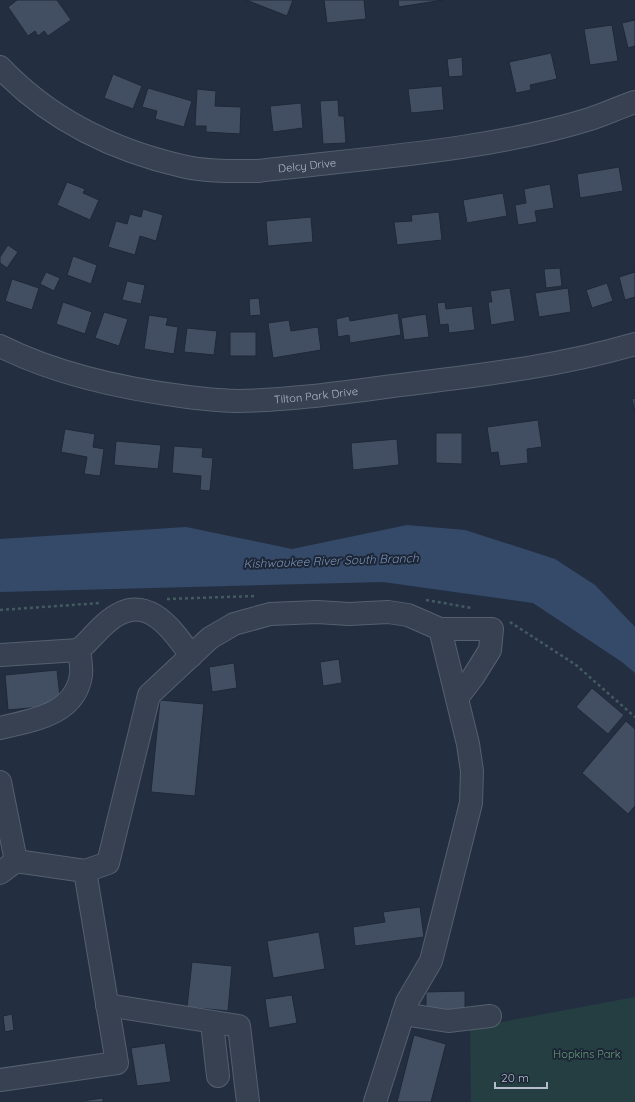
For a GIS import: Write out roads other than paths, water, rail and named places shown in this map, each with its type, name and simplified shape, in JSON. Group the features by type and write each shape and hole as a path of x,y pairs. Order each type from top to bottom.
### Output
{"street":[{"name":"Delcy Drive","path":"0,67 33,97 92,137 183,167 229,171 258,171 457,147 558,127 590,119 635,102"},
{"name":"Tilton Park Drive","path":"0,346 54,368 111,384 164,394 239,401 287,398 509,372 635,344"},
{"path":"0,655 79,650 105,623 122,613 140,609 157,616 174,631 191,656"},
{"path":"0,782 8,867 85,871 108,863 148,695 210,638 234,624 270,614 317,612 349,614 388,612 408,616 440,629 492,629 490,650 473,677 457,698"},
{"path":"375,1102 407,1002 431,961 472,803 472,771 468,744 440,629"},
{"path":"0,728 37,719 62,708 77,692 82,673 79,650"},
{"path":"0,1080 117,1063 85,871"},
{"path":"107,1005 239,1026 248,1102"},
{"path":"404,1014 448,1021 490,1016"},
{"path":"212,1022 218,1076"}],"water":[{"name":"Kishwaukee River South Branch","path":"407,525 465,530 555,559 595,585 635,627 635,673 622,662 533,603 383,582 0,592 0,539 186,527 292,549"}],"park label":[{"name":"Hopkins Park","path":"587,1054"}]}
